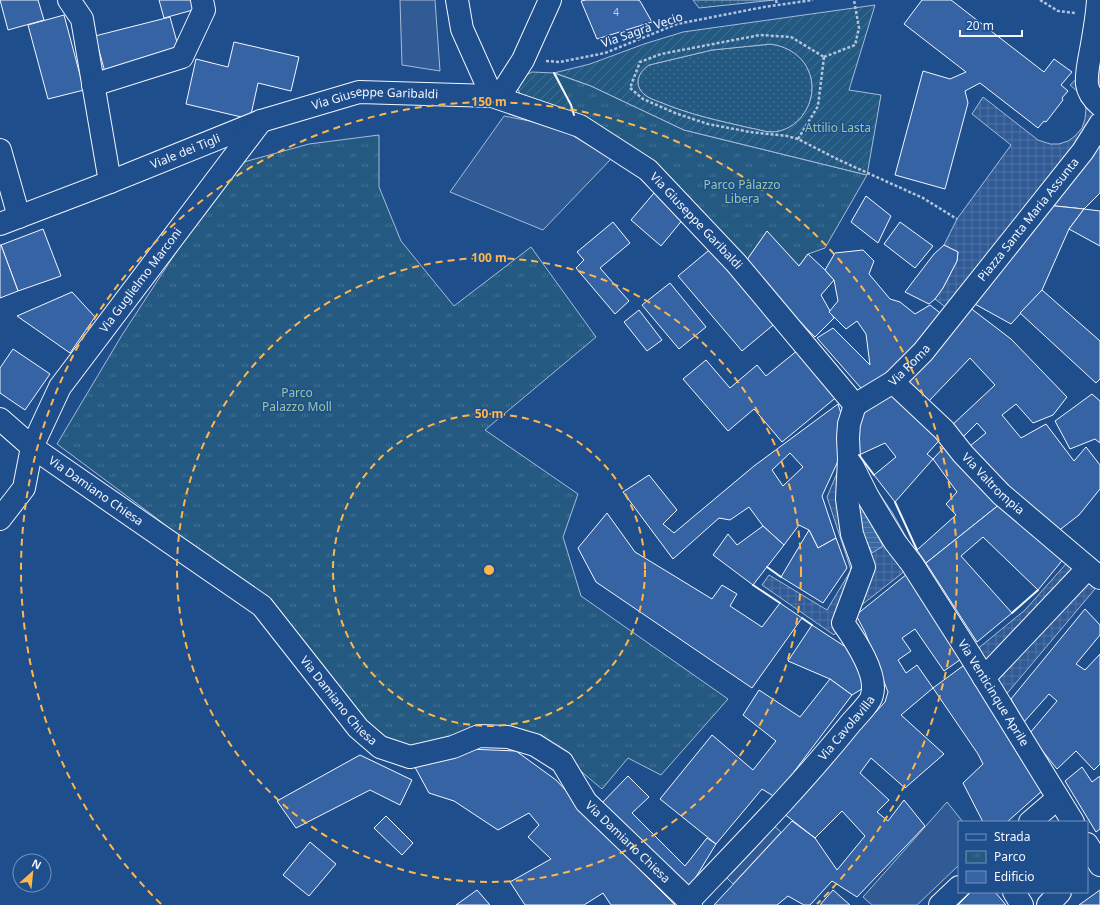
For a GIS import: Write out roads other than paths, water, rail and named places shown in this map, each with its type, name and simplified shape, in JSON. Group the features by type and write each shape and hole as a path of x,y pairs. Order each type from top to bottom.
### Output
{"street":[{"path":"69,0 82,19 110,182"},
{"path":"93,85 182,57 204,10 202,0"},
{"path":"457,0 462,29 492,96 505,88 523,60 550,0"},
{"path":"1098,9 1088,68 1088,84 1089,92 1100,105"},
{"name":"Via Giuseppe Garibaldi","path":"261,121 359,92 492,96 580,126 648,170 736,263 855,405"},
{"name":"Viale dei Tigli","path":"10,221 261,121"},
{"name":"Via Guglielmo Marconi","path":"0,519 24,488 32,447 60,387 261,121"},
{"name":"Piazza Santa Maria Assunta","path":"953,313 1083,151 1100,124"},
{"path":"0,150 10,221"},
{"name":"Via Roma","path":"855,405 893,382 923,352 953,313"},
{"name":"Via Valtrompia","path":"893,382 944,430 963,454 1001,494 1094,573"},
{"path":"849,459 849,424 855,405"},
{"path":"0,418 32,447"},
{"name":"Via Damiano Chiesa","path":"32,447 262,606 358,728 380,748 410,757 452,746 479,736 508,737 535,745 562,762 586,802 690,903"},
{"name":"Via Venticinque Aprile","path":"849,459 868,497 895,542 912,564 1072,821"},
{"name":"Via Cavolavilla","path":"690,903 833,746 872,696 872,681 868,668 858,644 844,623 864,567 852,534 847,499 849,459"},
{"path":"984,678 1094,573"},
{"path":"1031,821 1058,798"},
{"path":"940,905 958,888"},
{"path":"1015,893 1022,905"},
{"path":"1048,905 1059,893"}],"park label":[{"name":"Attilio Lasta","path":"838,128"},
{"name":"Parco Palazzo Libera","path":"742,192"},
{"name":"Parco Palazzo Moll","path":"297,400"}]}
